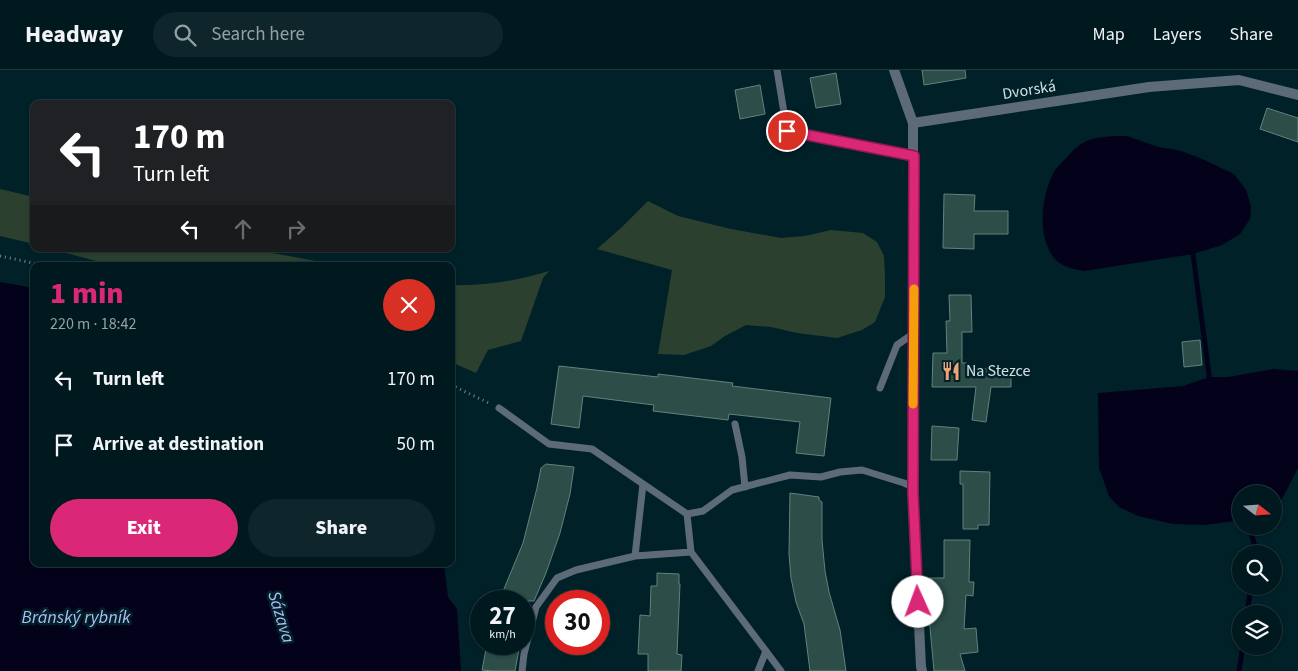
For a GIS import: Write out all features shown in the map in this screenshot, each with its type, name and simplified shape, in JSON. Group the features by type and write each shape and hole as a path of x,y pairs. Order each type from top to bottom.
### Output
{"street":[{"path":"894,70 912,123 914,156 913,487 922,671"},
{"name":"Dvorská","path":"912,123 1149,87 1239,80 1298,95"}],"lane":[{"path":"777,70 787,131 914,156"},
{"path":"880,388 897,345 914,334"},
{"path":"499,408 549,444 592,449 687,514 703,511 732,490 790,476 821,477 840,472 862,470 913,487"},
{"path":"736,424 745,487"},
{"path":"635,556 643,484"},
{"path":"687,514 691,552 781,671"},
{"path":"522,671 524,654 536,607 557,578 576,570 635,556 691,552"},
{"path":"758,671 766,651"}],"path":[{"path":"0,256 30,262"},
{"path":"455,387 499,408"}],"green space":[{"path":"0,189 30,196 30,243 0,236"},
{"path":"648,201 678,216 731,229 781,238 805,236 831,230 863,233 877,242 884,256 885,297 875,322 862,330 837,338 797,333 771,327 746,325 711,346 684,355 658,354 672,270 597,249"},
{"path":"62,252 267,252 321,262 100,262"},
{"path":"549,271 543,278 521,341 488,350 476,373 455,364 455,285 476,285 525,278"}],"water":[{"path":"1127,136 1158,147 1178,150 1234,174 1246,190 1251,206 1250,219 1240,234 1222,245 1193,254 1084,271 1060,264 1049,249 1043,228 1046,194 1054,171 1072,151 1086,141 1103,137"},
{"name":"Bránský rybník","path":"0,282 30,287 30,567 444,567 448,597 457,609 461,671 0,671"},
{"path":"1273,369 1298,371 1298,468 1282,499 1282,485 1232,485 1232,521 1205,525 1173,524 1138,516 1119,507 1109,496 1099,468 1098,393 1183,386 1209,377 1228,377"}],"building":[{"path":"922,70 965,70 966,78 924,85"},
{"path":"836,73 841,104 816,108 810,78"},
{"path":"760,85 765,114 740,119 735,90"},
{"path":"1267,108 1298,118 1298,142 1260,129"},
{"path":"944,194 975,195 974,211 1008,211 1008,234 974,234 974,249 943,248"},
{"path":"949,295 971,295 972,332 962,332 962,363 967,363 967,366 1011,371 1011,387 991,387 986,422 972,420 976,387 932,387 933,353 947,353 946,321 950,321"},
{"path":"1200,340 1202,365 1184,367 1182,342"},
{"path":"559,366 658,377 658,374 733,383 732,386 831,398 824,456 796,453 800,422 729,414 728,420 653,411 654,405 583,396 579,428 551,424"},
{"path":"932,426 959,428 957,460 931,460"},
{"path":"546,464 574,467 570,494 560,533 535,599 535,590 504,590 523,543 541,468"},
{"path":"960,471 990,472 989,525 978,525 978,529 963,529 963,484 960,484"},
{"path":"790,493 819,497 819,500 822,502 822,540 825,571 840,630 846,671 810,671 804,624 796,602 791,578 789,554"},
{"path":"944,540 970,540 969,582 974,582 973,596 966,595 964,629 976,628 978,652 960,654 965,671 934,671 929,617 929,578 944,578"},
{"path":"657,573 679,574 677,654 682,655 681,671 648,671 648,654 638,654 640,615 650,616 651,586 657,586"},
{"path":"485,655 518,655 515,671 482,670"}],"waterway":[{"path":"1193,254 1210,382"},
{"path":"1252,535 1255,545"},
{"path":"1248,605 1250,595"},
{"path":"1239,671 1242,655"}],"slow traffic":[{"path":"913,404 914,289"}],"place":[{"name":"Na Stezce","path":"951,371"}],"route":[{"path":"787,131 914,156 913,493 918,602"}],"water label":[{"name":"Sázava","path":"281,617"}]}
